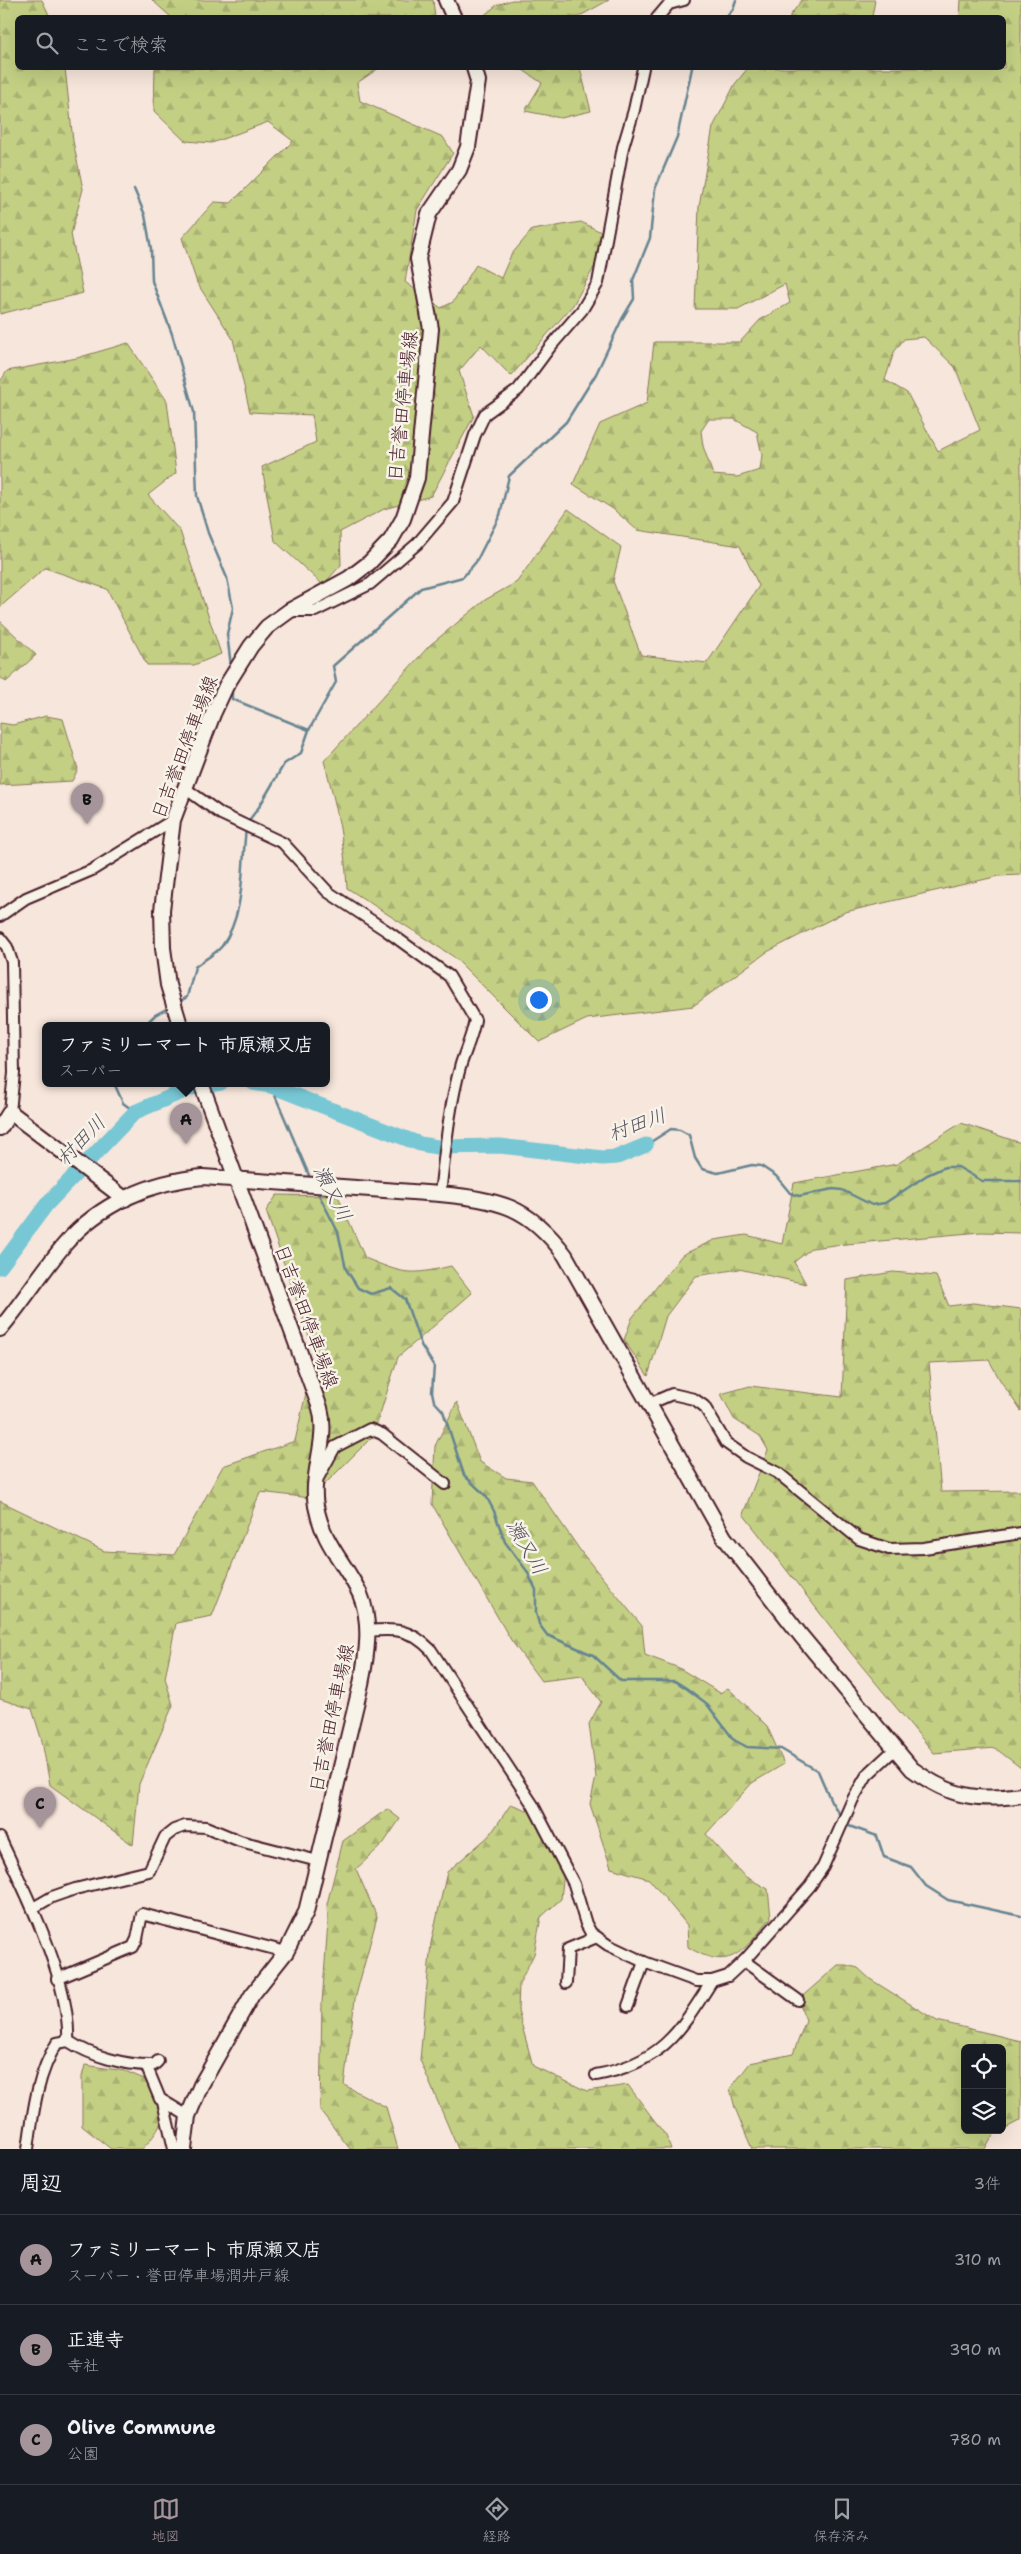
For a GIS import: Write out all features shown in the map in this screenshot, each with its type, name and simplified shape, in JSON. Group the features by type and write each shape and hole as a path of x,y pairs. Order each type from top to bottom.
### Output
{"main road":[{"path":"446,0 453,15"},
{"name":"日吉誉田停車場線","path":"179,1022 168,985 163,938 164,884 173,820 212,714 230,679 251,646 267,626 289,610 348,579 369,563 391,540 403,519 417,478 431,329 418,259 430,214 459,170 468,146 478,81 475,70"},
{"name":"日吉誉田停車場線","path":"184,2149 188,2116 201,2085 252,1994 286,1952 306,1912 361,1684 367,1650 367,1631 361,1596 334,1553 322,1528 316,1504 315,1484 322,1434 320,1408 202,1087"},
{"path":"0,1128 10,1112 57,1150 125,1199"},
{"path":"0,1329 66,1242 91,1219 125,1199 184,1178 203,1177 237,1181 440,1194 479,1198 513,1207 551,1236 565,1255 724,1537 802,1637 912,1769 933,1784 957,1794 988,1799 1021,1795"}],"street":[{"path":"660,15 669,4 684,0"},
{"path":"289,610 315,611 346,597 370,584 417,544 453,502 475,435 485,414 518,390 550,347 582,310 598,284 623,147 634,110 642,70"},
{"path":"186,789 221,814 283,843 328,892 449,976 475,1020 471,1040 461,1064 450,1117 440,1194"},
{"path":"0,916 26,898 92,870 173,820"},
{"path":"0,938 7,947 12,962 14,1073 10,1112"},
{"path":"649,1404 672,1394 694,1399 704,1406 726,1443 746,1457 778,1473 859,1539 889,1549 924,1548 1021,1533"},
{"path":"315,1484 335,1446 370,1429 382,1434 445,1484"},
{"path":"367,1631 400,1630 418,1637 431,1650 533,1804 574,1884 586,1924 592,1933 644,1962 696,1981 712,1981 728,1976 744,1962 810,1886 823,1866 853,1799 867,1775 895,1749"},
{"path":"33,1908 52,1897 75,1889 149,1871 165,1838 174,1830 185,1826 206,1827 240,1841 318,1861"},
{"path":"0,1838 33,1908 57,1979 69,2022 68,2041"},
{"path":"57,1979 132,1947 137,1939 142,1914 286,1952"},
{"path":"566,1983 568,1949 597,1937"},
{"path":"628,2006 644,1962"},
{"path":"744,1962 798,2000"},
{"path":"596,2075 628,2068 644,2061 663,2046 683,2027 712,1981"},
{"path":"28,2149 33,2112 46,2060 57,2043 68,2041 95,2054 146,2065 154,2065 158,2061"},
{"path":"146,2065 163,2102 174,2149"},
{"path":"163,2102 188,2116"}],"green space":[{"path":"0,0 42,0 49,15 15,15 15,70 65,70 73,141 83,189 71,234 83,293 0,314"},
{"path":"152,0 433,0 435,15 169,15"},
{"path":"512,0 609,0 582,15 484,15 497,5"},
{"path":"802,0 875,0 872,15 791,15"},
{"path":"961,0 1021,0 1021,875 999,876 845,912 767,952 693,1006 587,1019 539,1042 454,957 347,888 339,824 324,761 430,645 485,600 517,582 568,509 621,547 613,581 641,655 707,663 759,586 740,546 637,530 613,509 573,484 600,424 647,403 654,342 740,342 760,320 790,303 785,284 738,309 695,309 699,207 713,127 735,84 746,70 1006,70 1006,15 960,15","holes":["924,337 955,367 980,430 938,451 907,393 885,380 894,352 904,339","709,419 734,419 757,432 762,455 760,470 737,477 713,475 703,446 701,431"]},
{"path":"155,70 376,70 357,83 360,101 443,137 453,153 417,210 405,282 441,308 453,302 476,265 501,278 511,255 532,230 581,222 611,237 573,305 511,376 481,345 459,371 474,416 431,496 384,509 340,532 341,565 323,585 275,541 262,467 316,442 312,415 250,412 233,339 197,283 182,238 214,202 231,203 293,141 268,122 212,143 185,141 154,111"},
{"path":"523,70 581,70 591,111 561,118 525,111 542,83"},
{"path":"128,343 167,401 176,473 148,495 180,531 221,654 194,665 147,665 107,589 45,568 0,607 0,382 7,371 77,358"},
{"path":"0,621 36,655 6,682 0,677"},
{"path":"46,716 63,719 78,769 72,781 0,785 0,723 13,725"},
{"path":"961,1123 1021,1143 1021,1233 981,1232 812,1248 794,1262 806,1284 739,1269 696,1276 666,1316 648,1376 624,1340 632,1318 682,1255 714,1240 746,1235 782,1244 794,1183 897,1164"},
{"path":"277,1195 338,1196 365,1258 407,1272 451,1266 472,1293 398,1357 373,1436 311,1498 260,1492 212,1616 176,1623 165,1678 173,1705 139,1784 133,1845 50,1785 42,1741 32,1709 0,1699 0,1501 104,1551 174,1555 223,1466 295,1441 315,1354 266,1211"},
{"path":"893,1272 936,1276 949,1306 973,1303 1021,1309 1021,1411 989,1360 929,1363 941,1492 1021,1491 1021,1768 995,1748 934,1753 851,1653 743,1514 768,1450 760,1436 734,1419 721,1394 750,1386 842,1397 847,1280"},
{"path":"457,1402 480,1462 506,1478 532,1481 582,1553 642,1626 645,1655 679,1668 720,1693 728,1688 767,1726 784,1764 752,1783 706,1834 744,1876 768,1889 771,1918 736,1955 716,1958 703,1955 688,1947 687,1925 649,1879 611,1868 590,1804 596,1777 589,1724 601,1702 582,1676 541,1681 511,1640 432,1504 435,1446"},
{"path":"511,1804 542,1816 564,1871 561,1899 541,1917 534,1954 519,1984 518,2011 533,2066 587,2091 628,2085 666,2136 671,2149 458,2149 420,2060 431,1943 447,1872 490,1835"},
{"path":"387,1809 400,1819 383,1844 356,1869 377,1917 355,1999 344,2085 386,2107 398,2149 350,2149 320,2110 322,2003 328,1922 327,1904 343,1841"},
{"path":"838,1965 846,1965 858,1968 870,1979 937,2021 1021,2041 1021,2120 1006,2128 1006,2044 961,2044 961,2134 995,2134 992,2136 985,2149 752,2149 735,2108 730,2089 750,2063 793,2054 806,2020 798,2000"},
{"path":"85,2065 125,2071 161,2086 162,2120 155,2134 142,2149 111,2149 82,2126 82,2077"}],"waterway":[{"path":"728,15 736,0"},
{"path":"247,823 259,807 284,764 301,753 309,730 336,682 333,666 421,588 463,577 476,562 500,515 509,476 566,422 596,374 622,319 634,299 633,280 650,238 655,189 677,137 692,70"},
{"path":"134,189 145,215 151,249 152,281 172,334 194,412 197,496 208,533 227,578 233,608 227,634 231,666"},
{"path":"232,686 232,699 309,730"},
{"path":"179,1002 187,997 195,967 217,951 230,933 239,904 246,829"},
{"path":"148,1022 155,1015 170,1007"},
{"path":"116,1087 123,1103 135,1112"},
{"name":"村田川","path":"0,1267 47,1204 135,1112 197,1087"},
{"name":"瀬又川","path":"271,1087 311,1180"},
{"name":"村田川","path":"274,1087 420,1144 437,1147 500,1146 603,1158 617,1157 646,1145"},
{"name":"村田川","path":"646,1145 671,1129 680,1130 689,1135 695,1158 702,1169 718,1173 752,1165 761,1166 776,1176 790,1193 799,1196 833,1189 842,1190 872,1205 885,1203 927,1175 945,1167 958,1167 982,1181 1021,1181"},
{"name":"瀬又川","path":"317,1191 338,1232 346,1269 358,1288 371,1294 391,1288 405,1299 421,1345 434,1366 432,1392 434,1401 443,1411 464,1475 486,1496 494,1511 505,1542 527,1571 536,1590 536,1613 539,1624 547,1635 593,1655 621,1681 675,1681 706,1703 734,1740 747,1747 781,1749 818,1771 831,1801 842,1818"},
{"name":"瀬又川","path":"846,1825 877,1836 884,1857 911,1867 926,1886 948,1900 1021,1916"}],"place":[{"name":"正連寺","path":"87,824"},
{"name":"ファミリーマート 市原瀬又店","path":"186,1144"},
{"name":"Olive Commune","path":"40,1828"}]}
